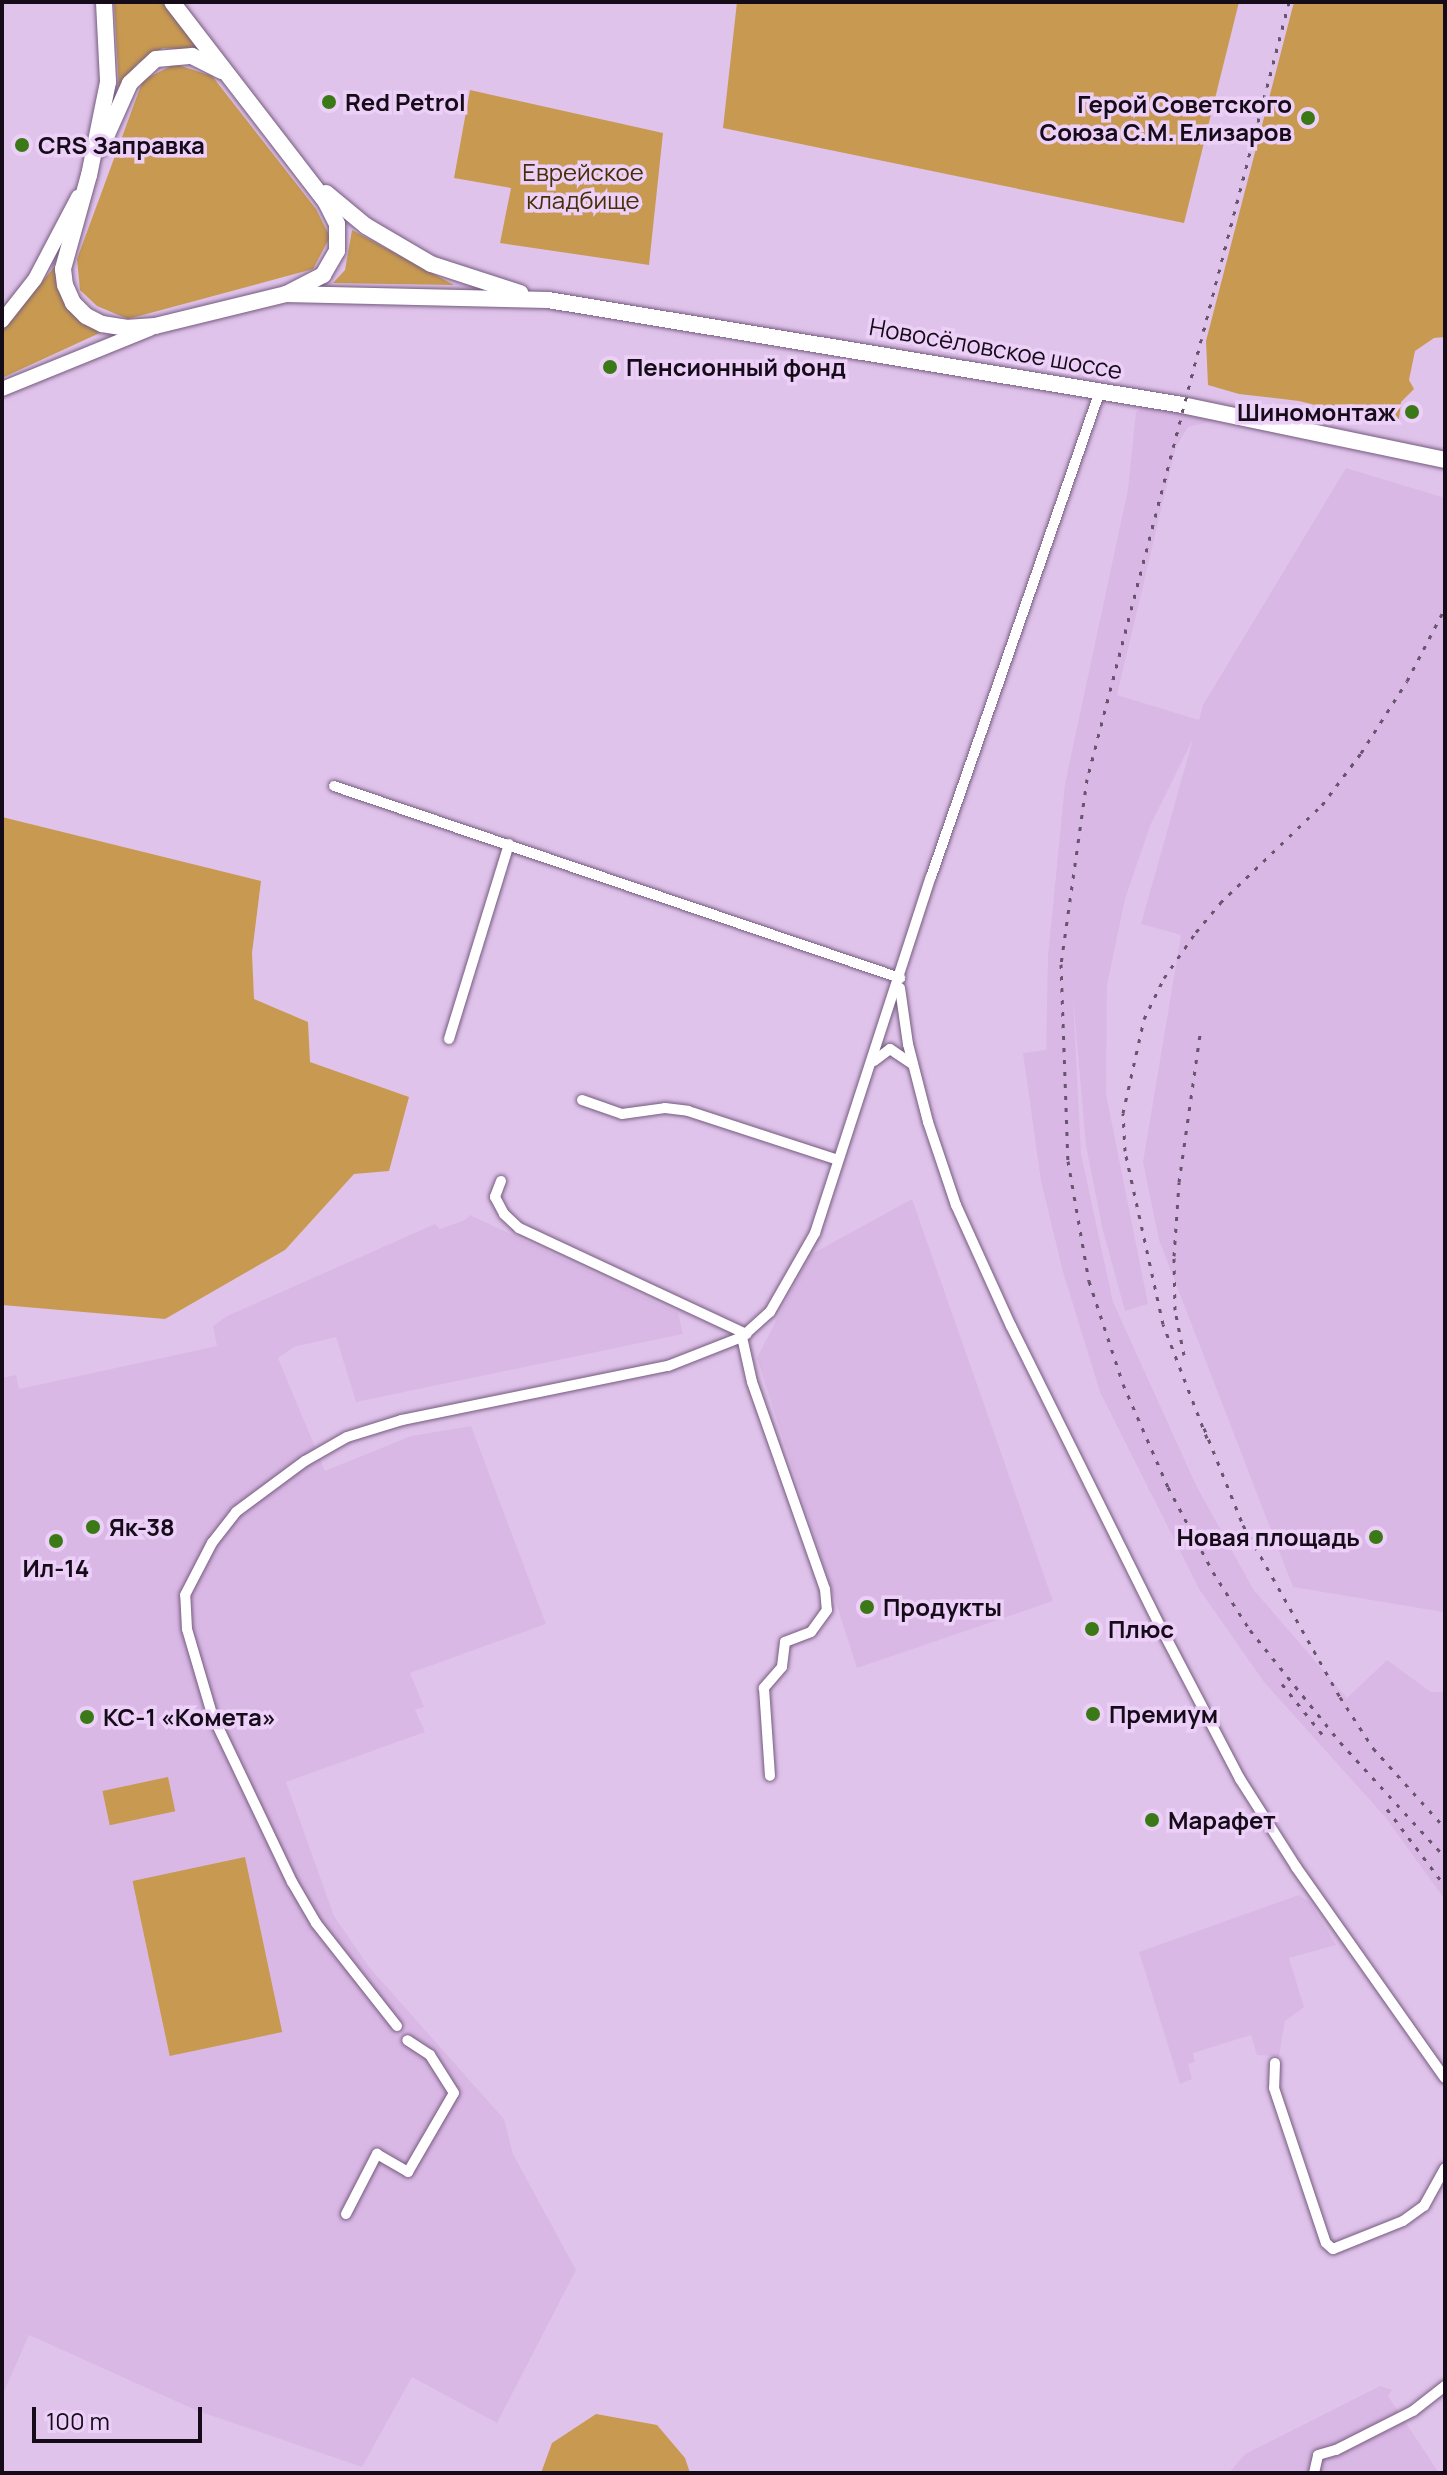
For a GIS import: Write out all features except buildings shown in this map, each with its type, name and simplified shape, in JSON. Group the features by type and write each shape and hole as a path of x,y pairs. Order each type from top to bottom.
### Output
{"main road":[{"path":"104,2 108,82 89,175 66,252 65,285 73,303 102,324 126,328 155,326"},
{"path":"2,389 155,326 286,294 323,275 332,264 339,237 326,202 172,2"},
{"path":"2,321 35,279 89,175 130,83 156,59 192,56 219,69 244,94"},
{"name":"Новосёловское шоссе","path":"297,163 338,204 397,247 431,264 541,299"},
{"name":"Новосёловское шоссе","path":"286,294 541,299 1194,407 1443,459"}],"street":[{"path":"397,2026 316,1923 292,1882 212,1714 187,1629 185,1595 212,1543 247,1502 305,1461 347,1437 402,1420 668,1366 744,1336 770,1312 815,1233 931,877 1100,391"},
{"path":"334,786 900,978"},
{"path":"449,1039 509,844"},
{"path":"900,978 900,1001 928,1122 956,1205 1011,1326 1234,1769 1296,1867 1445,2078"},
{"path":"868,1068 880,1054 890,1049 913,1066"},
{"path":"582,1100 622,1114 665,1108 688,1111 838,1160"},
{"path":"501,1181 495,1197 504,1214 519,1228 744,1336"},
{"path":"744,1336 752,1382 825,1589 827,1610 811,1632 785,1642 782,1667 764,1688 770,1776"},
{"path":"346,2214 377,2154 408,2172 454,2093 430,2055 407,2040"},
{"path":"1275,2063 1274,2088 1326,2243 1333,2249 1403,2221 1424,2206 1445,2168"},
{"path":"1314,2473 1318,2455 1336,2450 1413,2411 1445,2386"}],"shaded area":[{"path":"1146,406 1217,420 1188,427 1176,447 1117,695 1199,720 1203,705 1346,468 1445,498 1443,1612 1293,1587 1159,1240 1143,1162 1181,935 1141,924 1193,739 1150,826 1125,899 1107,985 1106,1094 1148,1304 1125,1311 1103,1231 1086,1146 1073,997 1081,1154 1113,1302 1196,1485 1253,1589 1347,1698 1387,1660 1431,1692 1445,1692 1445,1900 1386,1818 1264,1682 1199,1589 1100,1392 1063,1272 1041,1181 1023,1053 1046,1050 1048,956 1065,784 1128,489 1136,412"},
{"path":"912,1199 1053,1601 857,1668 757,1358 810,1255"},
{"path":"470,1215 678,1313 683,1334 356,1402 336,1337 294,1347 278,1358 325,1471 411,1436 471,1426 546,1624 410,1673 424,1707 415,1710 425,1732 286,1782 334,1916 369,1967 504,2119 513,2154 576,2270 497,2423 412,2377 362,2467 198,2411 29,2335 2,2396 2,1378 16,1375 19,1389 217,1346 213,1326 227,1316 435,1224 440,1229 465,1220"},
{"path":"1299,1895 1310,1902 1336,1945 1289,1958 1304,2007 1285,2021 1279,2056 1257,2055 1251,2035 1193,2053 1195,2062 1188,2064 1192,2079 1180,2084 1139,1952"},
{"path":"1380,2386 1392,2390 1388,2396 1439,2473 1229,2473 1245,2454"}],"green space":[{"path":"114,2 167,2 204,51 163,48 138,63 119,89"},
{"path":"737,2 1239,2 1184,223 723,128"},
{"path":"1294,2 1445,2 1445,337 1434,338 1415,351 1409,380 1414,389 1401,402 1399,419 1239,394 1208,385 1206,341"},
{"path":"175,64 212,76 316,209 330,237 313,269 128,319 97,306 80,290 77,259 143,80"},
{"name":"Еврейское кладбище","path":"470,90 663,133 649,265 500,243 511,188 454,178"},
{"path":"352,230 454,285 333,283 345,270"},
{"path":"57,264 61,295 79,320 104,331 2,378 2,329"},
{"path":"2,817 261,881 252,953 254,999 308,1022 310,1062 409,1097 389,1171 354,1174 285,1250 165,1319 2,1305"},
{"path":"168,1777 175,1811 110,1825 102,1791"},
{"path":"245,1857 282,2032 170,2056 133,1881"},
{"path":"596,2414 657,2425 685,2458 690,2473 541,2473 552,2443"}],"railway":[{"path":"1289,2 1087,779 1061,964 1068,1161 1089,1281 1123,1384 1168,1487 1213,1572 1250,1630 1340,1742 1445,1857"},
{"path":"1207,1438 1163,1324 1125,1151 1123,1113 1144,1019 1164,978 1196,932 1220,903 1322,805 1361,753 1407,681 1445,608"},
{"path":"1184,1355 1175,1310 1174,1256 1179,1182 1200,1034"},
{"path":"1204,1428 1243,1525 1340,1697 1373,1748 1445,1828"},
{"path":"1282,1684 1322,1734"},
{"path":"1387,1809 1445,1886"}],"place":[{"name":"Red Petrol","path":"329,102"},
{"name":"Герой Советского Союза С.М. Елизаров","path":"1308,118"},
{"name":"CRS Заправка","path":"22,145"},
{"name":"Пенсионный фонд","path":"610,367"},
{"name":"Шиномонтаж","path":"1412,412"},
{"name":"Як-38","path":"93,1527"},
{"name":"Новая площадь","path":"1376,1537"},
{"name":"Ил-14","path":"56,1541"},
{"name":"Продукты","path":"867,1607"},
{"name":"Плюс","path":"1092,1629"},
{"name":"Премиум","path":"1093,1714"},
{"name":"КС-1 «Комета»","path":"87,1717"},
{"name":"Марафет","path":"1152,1820"}]}
